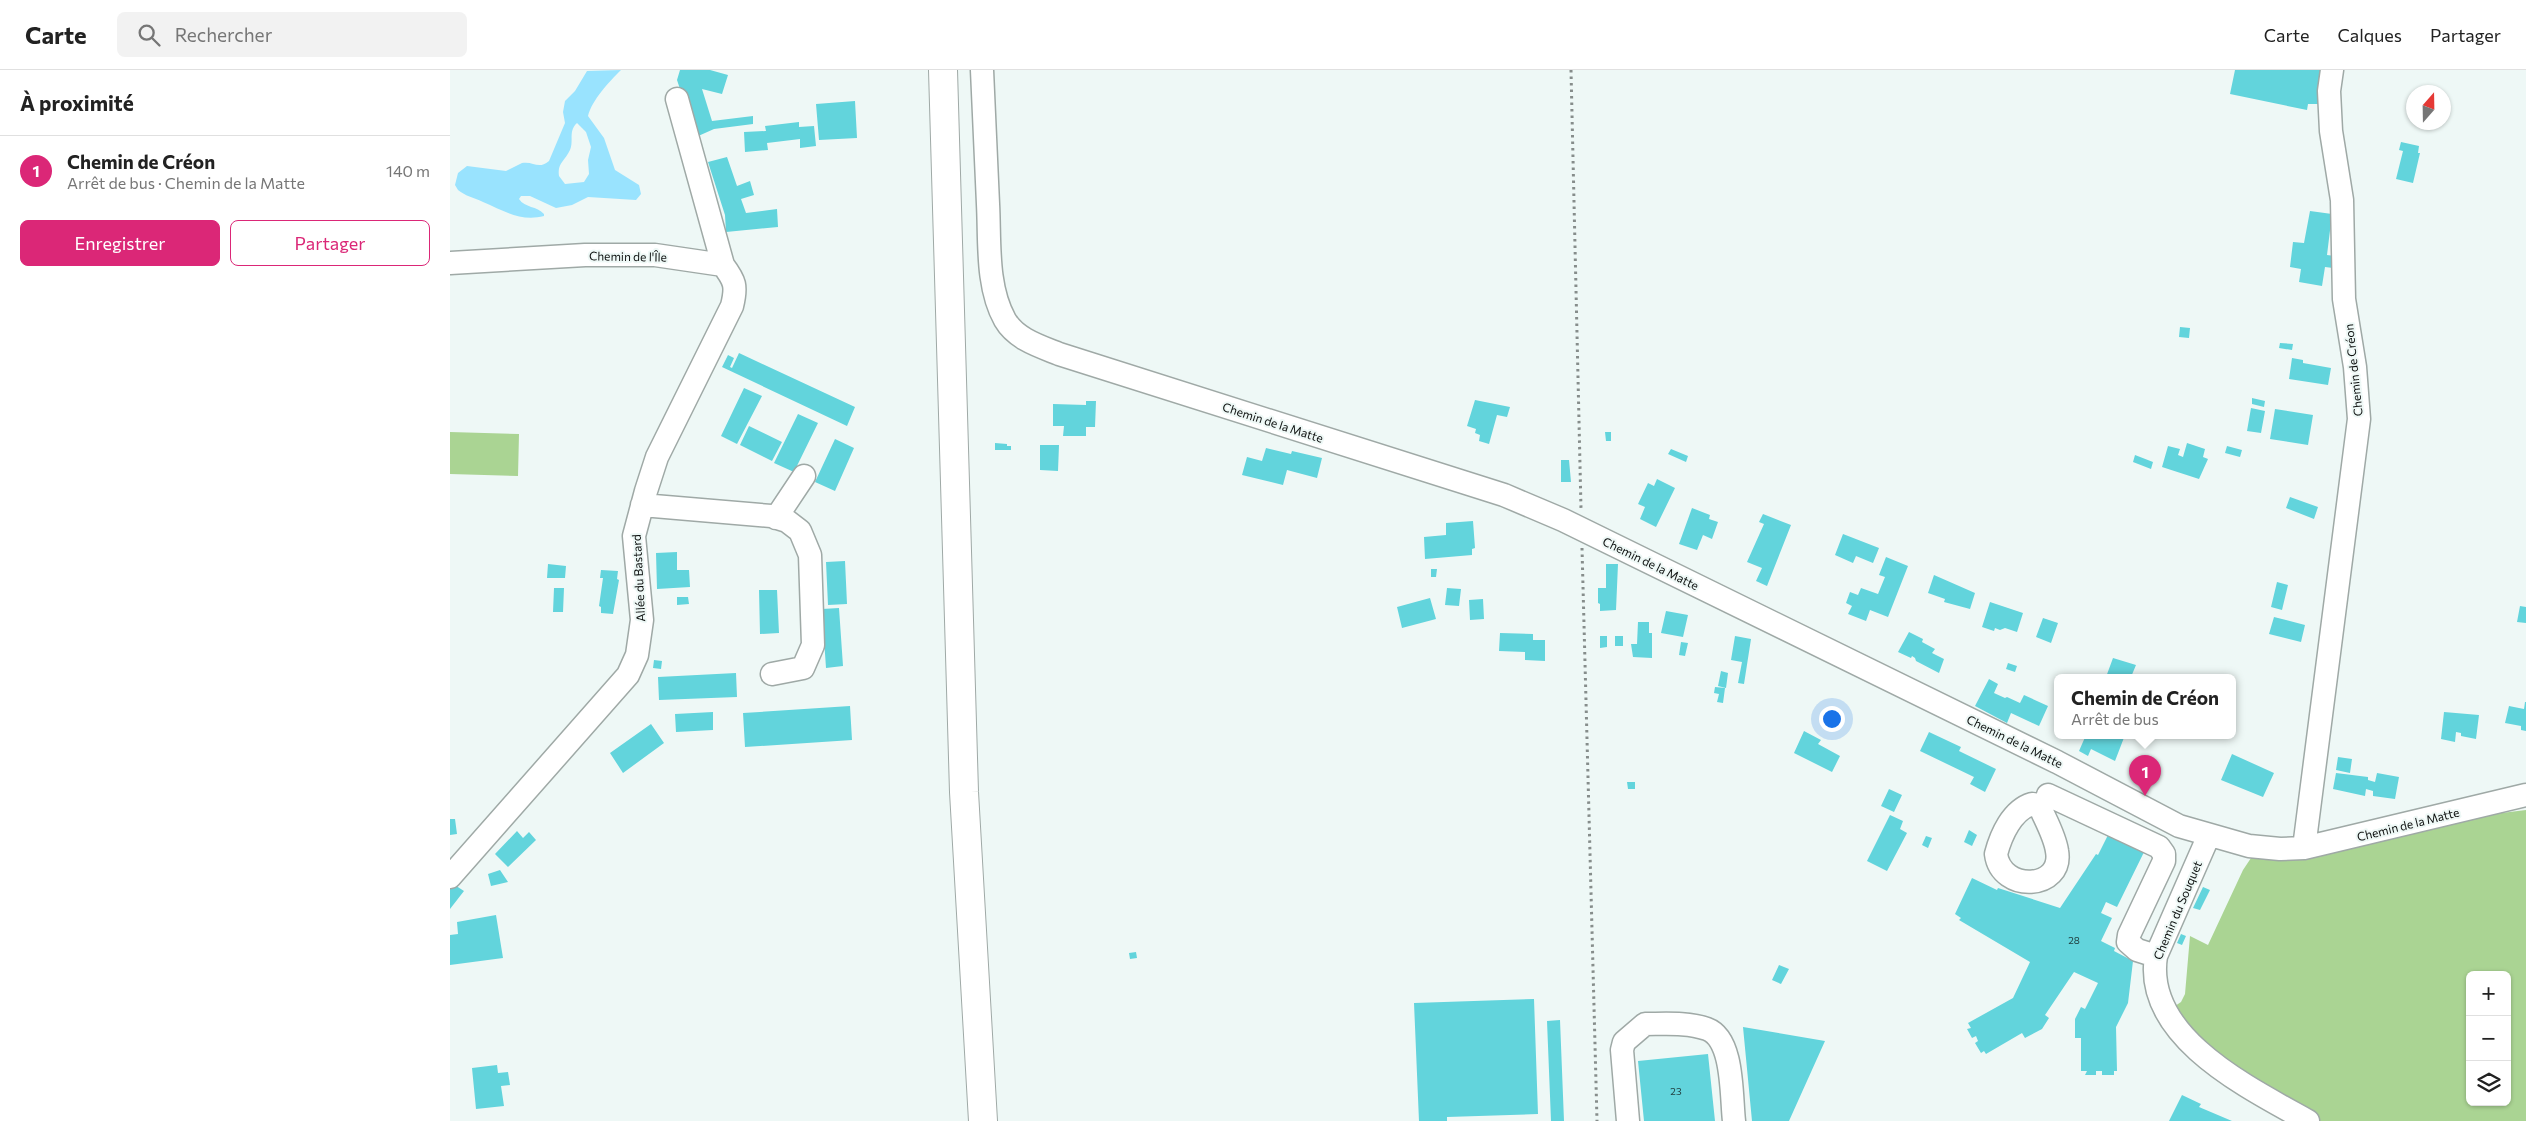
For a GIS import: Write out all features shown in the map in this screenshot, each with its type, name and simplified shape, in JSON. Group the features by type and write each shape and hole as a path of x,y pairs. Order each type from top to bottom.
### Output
{"main road":[{"path":"943,70 964,782 983,1121"}],"street":[{"name":"Chemin de la Matte","path":"982,70 991,265 996,298 1005,320 1017,334 1059,354 1504,496 1581,529 2057,762 2179,826 2249,846 2280,849 2304,848 2526,795"},
{"name":"Chemin de Créon","path":"2304,848 2359,419 2355,367 2344,299 2342,200 2331,130 2329,91 2332,70"},
{"path":"677,99 723,265"},
{"name":"Chemin de l'Île","path":"450,263 585,255 654,255 723,265"},
{"name":"Allée du Bastard","path":"450,878 628,675 637,655 642,620 634,536 657,457 732,306 736,290 732,277 723,265"},
{"path":"776,518 804,476"},
{"path":"642,505 776,518 787,521 800,531 810,555 813,645 803,668 772,674"},
{"path":"2057,762 2046,782 2043,800 2159,847 2164,854 2164,861 2129,935 2128,942 2137,950 2156,956"},
{"name":"Chemin du Souquet","path":"2209,835 2156,956 2153,973 2156,992 2170,1018 2214,1065 2242,1084 2308,1121"},
{"path":"1628,1121 1622,1050 1624,1042 1645,1024 1672,1023 1707,1029 1719,1037 1726,1049 1734,1121"}],"path":[{"path":"1571,70 1581,529 1598,1121"}],"green space":[{"path":"450,432 519,434 518,476 450,474"},
{"path":"2526,810 2526,1121 2320,1121 2235,1075 2216,1062 2175,1006 2181,1002 2185,994 2190,936 2208,945 2243,870 2253,855 2477,816"}],"water":[{"path":"621,70 597,98 588,116 604,138 615,170 639,185 641,194 636,200 588,197 572,205 556,208 530,196 521,196 519,199 522,202 544,214 544,216 528,218 505,212 458,190 455,185 458,173 467,166 506,171 522,163 542,165 549,161 565,123 563,112 565,101 575,91 587,71","holes":["577,123 586,132 591,147 588,160 589,174 584,182 565,184 559,176 559,168 570,150 574,126"]}],"building":[{"path":"680,70 710,70 728,75 722,94 702,89 712,121 753,116 753,124 714,129 696,137 677,80"},
{"path":"2235,70 2326,70 2319,104 2308,104 2307,110 2230,94"},
{"path":"855,101 857,138 819,140 816,104"},
{"path":"799,122 799,127 814,126 816,146 800,148 800,139 767,143 768,150 745,152 744,132 766,131 765,126"},
{"path":"2401,142 2419,146 2418,153 2420,153 2413,183 2396,179 2403,151 2399,150"},
{"path":"727,157 737,186 750,181 754,195 741,199 746,213 777,209 778,227 726,232 725,215 708,162"},
{"path":"2310,211 2332,214 2327,255 2335,256 2333,268 2325,267 2322,286 2299,282 2301,269 2290,267 2293,242 2304,243"},
{"path":"2180,327 2190,328 2189,338 2179,337"},
{"path":"2280,343 2293,344 2292,350 2279,348"},
{"path":"739,353 855,407 847,426 722,367 728,355 734,358 730,367 732,368"},
{"path":"2292,358 2303,360 2303,363 2331,368 2328,385 2289,379"},
{"path":"744,388 762,396 737,444 721,436"},
{"path":"2252,398 2265,401 2264,407 2252,404"},
{"path":"1475,400 1510,407 1507,417 1497,415 1489,444 1479,441 1480,435 1475,433 1476,429 1467,426"},
{"path":"1086,401 1096,401 1095,427 1086,427 1086,436 1063,436 1064,426 1053,426 1053,404 1086,405"},
{"path":"2251,408 2265,411 2261,433 2247,431"},
{"path":"2275,409 2313,415 2308,445 2270,439"},
{"path":"798,414 818,423 794,472 774,463"},
{"path":"749,426 782,442 772,461 740,445"},
{"path":"1605,432 1611,432 1611,441 1606,441"},
{"path":"835,439 854,448 835,491 815,482"},
{"path":"995,443 1007,444 1007,446 1011,446 1011,450 995,450"},
{"path":"2187,443 2205,449 2203,457 2208,459 2199,479 2162,467 2168,446 2180,449 2178,455 2183,457"},
{"path":"1040,445 1059,445 1058,471 1040,470"},
{"path":"2227,446 2242,450 2240,457 2225,453"},
{"path":"1266,448 1291,454 1292,451 1322,458 1317,478 1287,470 1283,485 1242,475 1247,457 1262,461"},
{"path":"1671,449 1688,456 1686,462 1668,454"},
{"path":"2135,455 2153,462 2151,469 2133,462"},
{"path":"1561,460 1569,460 1571,482 1561,482"},
{"path":"1657,479 1675,488 1656,527 1640,519 1645,507 1638,504 1648,483 1654,486"},
{"path":"2290,497 2318,507 2314,519 2286,508"},
{"path":"1692,508 1710,515 1709,519 1718,522 1712,539 1703,535 1697,550 1679,544"},
{"path":"1763,514 1791,525 1767,586 1756,581 1762,568 1747,562 1764,524 1759,522"},
{"path":"1473,521 1475,548 1472,549 1472,555 1425,559 1424,537 1446,535 1446,523"},
{"path":"1843,534 1879,548 1873,563 1856,556 1853,563 1835,555"},
{"path":"677,552 677,570 689,570 690,587 657,589 656,553"},
{"path":"1886,557 1908,566 1888,617 1870,610 1866,621 1848,614 1852,606 1846,603 1850,592 1858,595 1861,588 1878,594 1885,577 1879,575"},
{"path":"845,561 847,604 828,605 826,562"},
{"path":"548,564 566,566 565,578 547,578"},
{"path":"1606,564 1618,564 1616,610 1600,611 1598,588 1606,588"},
{"path":"1431,569 1437,569 1436,577 1431,577"},
{"path":"601,570 618,571 617,579 619,580 613,614 601,613 601,607 599,606 603,578 600,578"},
{"path":"1934,575 1975,593 1970,609 1944,602 1945,599 1928,593"},
{"path":"2277,582 2288,585 2282,610 2271,607"},
{"path":"554,588 564,588 563,612 553,612"},
{"path":"1447,588 1461,589 1459,606 1445,605"},
{"path":"759,590 777,590 779,633 760,634"},
{"path":"677,597 688,597 689,604 677,605"},
{"path":"1430,598 1436,619 1402,628 1397,607"},
{"path":"1483,599 1484,619 1470,620 1469,600"},
{"path":"1990,602 2023,613 2017,632 2005,628 2000,630 1995,628 1994,631 1982,627"},
{"path":"2520,606 2526,607 2526,623 2517,622"},
{"path":"839,608 843,666 826,668 822,609"},
{"path":"1666,611 1688,615 1683,637 1661,633"},
{"path":"2274,617 2305,625 2301,642 2269,634"},
{"path":"2043,618 2058,623 2051,643 2036,637"},
{"path":"1638,622 1649,622 1649,633 1652,633 1652,658 1633,657 1631,644 1637,644"},
{"path":"1909,632 1923,639 1922,642 1935,649 1932,653 1944,659 1939,673 1916,661 1912,656 1911,658 1898,652"},
{"path":"1500,633 1533,634 1533,640 1545,640 1545,661 1525,660 1525,652 1499,651"},
{"path":"1600,636 1607,636 1607,647 1600,648"},
{"path":"1615,636 1623,636 1623,646 1615,646"},
{"path":"1735,636 1751,639 1744,684 1738,683 1742,662 1731,660"},
{"path":"1681,642 1688,643 1685,656 1679,655"},
{"path":"2113,658 2136,665 2132,674 2107,674"},
{"path":"654,660 662,661 661,669 653,668"},
{"path":"2008,663 2017,666 2015,672 2006,669"},
{"path":"1721,671 1728,673 1726,688 1718,686"},
{"path":"736,673 737,697 659,700 658,677"},
{"path":"1989,679 1998,684 1994,693 2020,703 2024,695 2048,706 2039,726 2011,713 2007,723 1975,706"},
{"path":"1715,687 1725,688 1723,703 1717,702 1719,694 1714,693"},
{"path":"2525,702 2526,731 2521,730 2521,726 2505,723 2509,706 2524,709"},
{"path":"850,706 852,740 745,747 743,713"},
{"path":"713,712 713,730 676,732 675,714"},
{"path":"2444,712 2479,715 2476,739 2461,736 2461,733 2456,732 2455,742 2441,739"},
{"path":"651,724 664,743 623,773 610,753"},
{"path":"1804,731 1821,740 1818,744 1840,756 1832,772 1794,753"},
{"path":"1929,732 1961,747 1959,751 1996,769 1985,792 1970,784 1974,777 1920,751"},
{"path":"2084,739 2123,739 2115,761 2091,749 2088,756 2079,751"},
{"path":"2232,754 2274,773 2263,797 2221,780"},
{"path":"2338,757 2352,759 2350,773 2336,770"},
{"path":"2336,773 2368,777 2368,780 2375,782 2377,773 2399,777 2395,799 2373,796 2373,791 2366,789 2365,796 2333,789"},
{"path":"1627,782 1635,782 1635,789 1628,789"},
{"path":"1889,789 1902,795 1894,812 1881,806"},
{"path":"1890,815 1903,821 1900,829 1907,833 1887,871 1867,861"},
{"path":"450,819 455,819 457,834 450,835"},
{"path":"1969,830 1977,835 1972,846 1964,842"},
{"path":"517,831 523,838 529,832 536,840 508,867 495,854"},
{"path":"2110,831 2146,848 2117,907 2106,902 2101,913 2112,918 2101,941 2115,948 2114,951 2133,961 2128,1003 2116,1027 2117,1071 2114,1071 2114,1075 2102,1075 2102,1071 2096,1071 2096,1075 2085,1075 2087,1071 2081,1071 2081,1038 2075,1038 2075,1019 2081,1007 2085,1009 2098,983 2074,972 2045,1015 2049,1018 2042,1029 2025,1038 2022,1033 1986,1054 1984,1051 1981,1053 1975,1043 1978,1041 1976,1036 1972,1038 1967,1029 1971,1028 1968,1023 2013,998 2030,962 1959,920 1961,918 1955,914 1972,878 1997,890 1998,888 2060,908 2096,854 2098,855"},
{"path":"1926,836 1932,838 1928,848 1922,845"},
{"path":"500,870 508,882 491,886 488,874"},
{"path":"450,882 464,891 450,909"},
{"path":"2203,887 2210,890 2200,910 2193,908"},
{"path":"496,915 503,958 450,965 450,935 458,934 457,922"},
{"path":"2181,934 2186,936 2182,945 2177,943"},
{"path":"1136,952 1137,958 1130,959 1129,953"},
{"path":"1779,965 1789,969 1781,984 1772,980"},
{"path":"1534,999 1538,1114 1447,1117 1447,1121 1419,1121 1414,1003"},
{"path":"1560,1020 1564,1121 1551,1121 1547,1021"},
{"path":"1743,1027 1825,1041 1789,1121 1752,1121"},
{"path":"1708,1054 1715,1121 1644,1121 1638,1061"},
{"path":"497,1065 498,1073 508,1072 510,1085 501,1086 504,1106 476,1109 472,1068"},
{"path":"2182,1095 2201,1104 2199,1107 2232,1121 2169,1121"}],"place":[{"name":"Chemin de Créon","path":"2145,796"}]}
